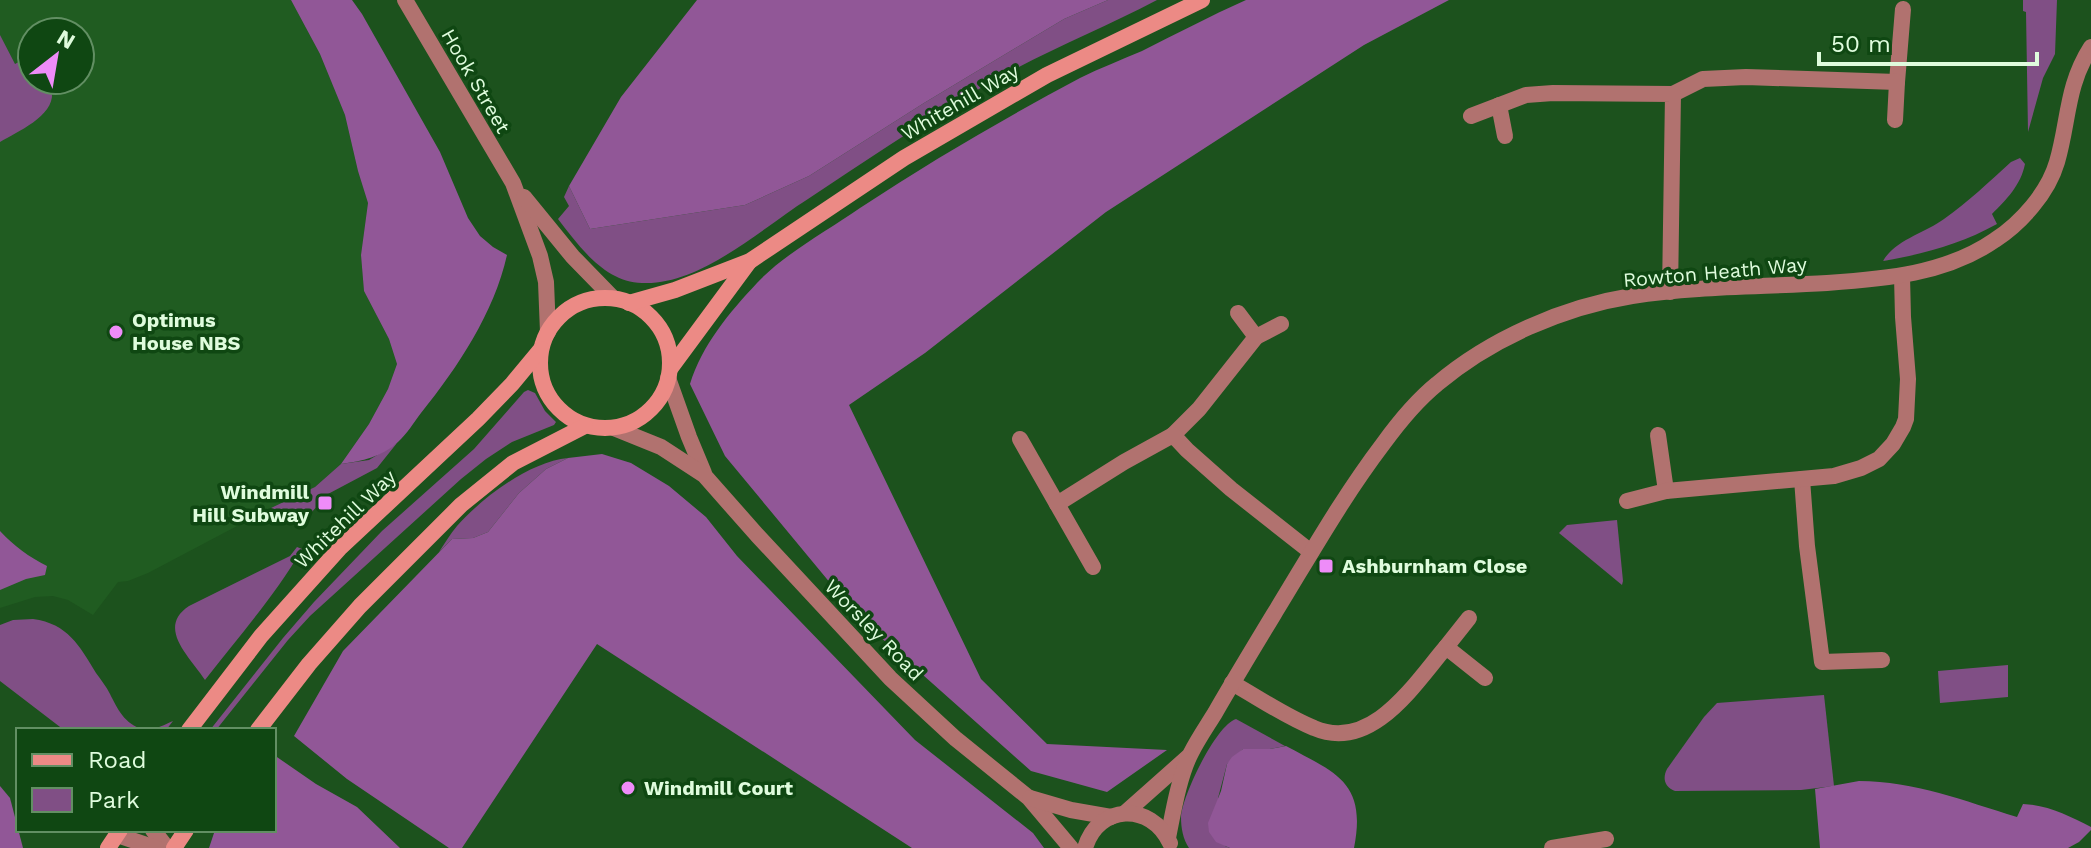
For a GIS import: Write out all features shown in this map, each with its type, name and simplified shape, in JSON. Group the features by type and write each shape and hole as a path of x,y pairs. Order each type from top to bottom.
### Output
{"main road":[{"name":"Whitehill Way","path":"621,301 675,290 750,261 904,158 1047,75 1202,0"},
{"name":"Whitehill Way","path":"669,374 750,261"},
{"path":"597,298 621,301 643,311 656,322 665,337 669,353 666,387 657,403 638,420 614,428 585,426 558,409 542,381 541,349 548,332 560,316 577,304 597,298"},
{"name":"Whitehill Way","path":"191,728 261,636 340,548 478,419 541,349"},
{"path":"260,728 309,664 360,606 461,505 513,463 585,426"}],"street":[{"name":"Hook Street","path":"405,0 513,183 573,257 621,301"},
{"path":"1895,120 1903,9"},
{"name":"Rowton Heath Way","path":"1170,843 1189,756 1346,496 1394,428 1430,390 1459,367 1514,335 1603,302 1670,292 1902,276 1974,253 1997,239 2025,214 2047,185 2054,172 2073,84 2091,47"},
{"path":"1471,116 1526,95 1673,94 1703,79 1746,77 1897,82"},
{"path":"1670,292 1673,94"},
{"path":"1499,105 1505,136"},
{"name":"Hook Street","path":"513,183 540,256 546,282 548,332"},
{"path":"1627,501 1666,491 1834,476 1879,459 1903,427 1907,406 1902,276"},
{"path":"1238,313 1256,337"},
{"path":"1057,504 1173,435 1199,409 1256,337 1281,324"},
{"name":"Worsley Road","path":"669,374 684,425 704,475"},
{"name":"Worsley Road","path":"614,428 661,447 704,475 890,678 956,739 1029,798 1071,848"},
{"path":"1173,435 1241,497 1311,552"},
{"path":"1658,435 1666,491"},
{"path":"1020,439 1093,567"},
{"path":"1802,479 1822,662 1882,660"},
{"path":"1232,683 1315,729 1335,733 1354,730 1380,720 1395,708 1469,618"},
{"path":"1446,647 1485,678"},
{"name":"Rowton Heath Way","path":"1118,815 1189,756"},
{"name":"Worsley Road","path":"1029,798 1071,810 1147,817 1159,826 1170,843"},
{"path":"1085,848 1094,830 1118,815"},
{"path":"155,832 167,848"},
{"path":"115,838 156,848"},
{"path":"1552,848 1606,839"}],"shaded area":[{"path":"0,0 291,0 320,54 345,115 368,203 361,255 364,291 389,339 397,364 388,389 369,424 341,464 315,487 148,573 118,582 93,615 68,600 53,596 35,597 0,608"},
{"path":"291,0 352,0 440,152 468,218 480,236 507,255 493,298 473,338 407,432 392,447 378,455 341,464 369,424 388,389 397,364 389,339 364,291 361,255 368,203 345,115 320,54"},
{"path":"697,0 1108,0 1064,19 809,176 745,205 590,229 569,186 621,97"},
{"path":"1246,0 1449,0 1364,45 1106,212 925,353 849,405 981,679 1047,744 1167,750 1107,792 1031,771 860,619 725,456 690,384 709,343 736,306 768,272 806,243 968,140 1080,78"},
{"path":"602,454 631,463 669,486 706,517 737,556 915,740 1033,833 1044,848 912,848 597,644 462,848 449,848 347,779 294,736 343,651 452,539 473,538 488,532 519,493 546,469 568,458"},
{"path":"0,531 22,551 47,566 45,575 0,590"},
{"path":"1286,746 1320,764 1344,782 1356,808 1354,848 1230,848 1216,842 1209,832 1208,823 1232,757 1243,749"},
{"path":"276,756 357,807 400,848 209,848 214,832 276,832"},
{"path":"1859,781 1920,788 2017,817 2023,804 2041,806 2075,819 2091,827 2091,830 2068,848 1820,848 1815,789"},
{"path":"0,786 10,798 16,832 19,832 23,848 0,848"}],"green space":[{"path":"1108,0 1157,0 972,93 730,253 686,275 642,283 616,276 594,261 558,219 569,206 564,197 569,186 590,229 745,205 809,176 1064,19"},
{"path":"2023,0 2057,0 2055,54 2043,78 2028,132 2026,12 2023,11"},
{"path":"0,35 16,63 16,96 52,96 41,116 0,142"},
{"path":"2020,158 2025,164 2020,179 2008,198 1992,214 1997,224 1942,247 1883,261 1895,248 1944,219 2011,162"},
{"path":"524,392 535,393 545,411 556,422 554,425 512,442 461,479 310,616 218,728 212,728 314,602 382,531 474,449"},
{"path":"397,443 377,468 328,494 302,523 271,508 315,487 341,464 369,460"},
{"path":"568,458 546,469 519,493 488,532 473,538 452,539 439,552 457,526 493,493 538,466"},
{"path":"1617,520 1622,585 1559,533 1567,525"},
{"path":"297,547 302,549 280,583 205,680 179,643 175,624 180,615 189,606 290,556"},
{"path":"33,619 64,631 84,653 126,720 142,728 61,728 0,681 0,625 13,620"},
{"path":"2008,665 2008,697 1940,703 1938,671"},
{"path":"1824,695 1834,786 1801,790 1675,791 1667,785 1667,769 1717,703"},
{"path":"1236,719 1285,746 1243,749 1227,764 1218,798 1225,846 1230,848 1189,848 1181,821 1187,794 1210,747 1228,724"},
{"path":"173,721 168,728 152,728 158,727"}],"place":[{"name":"Optimus House NBS","path":"116,332"},
{"name":"Windmill Hill Subway","path":"325,503"},
{"name":"Ashburnham Close","path":"1326,566"},
{"name":"Windmill Court","path":"628,788"}]}
